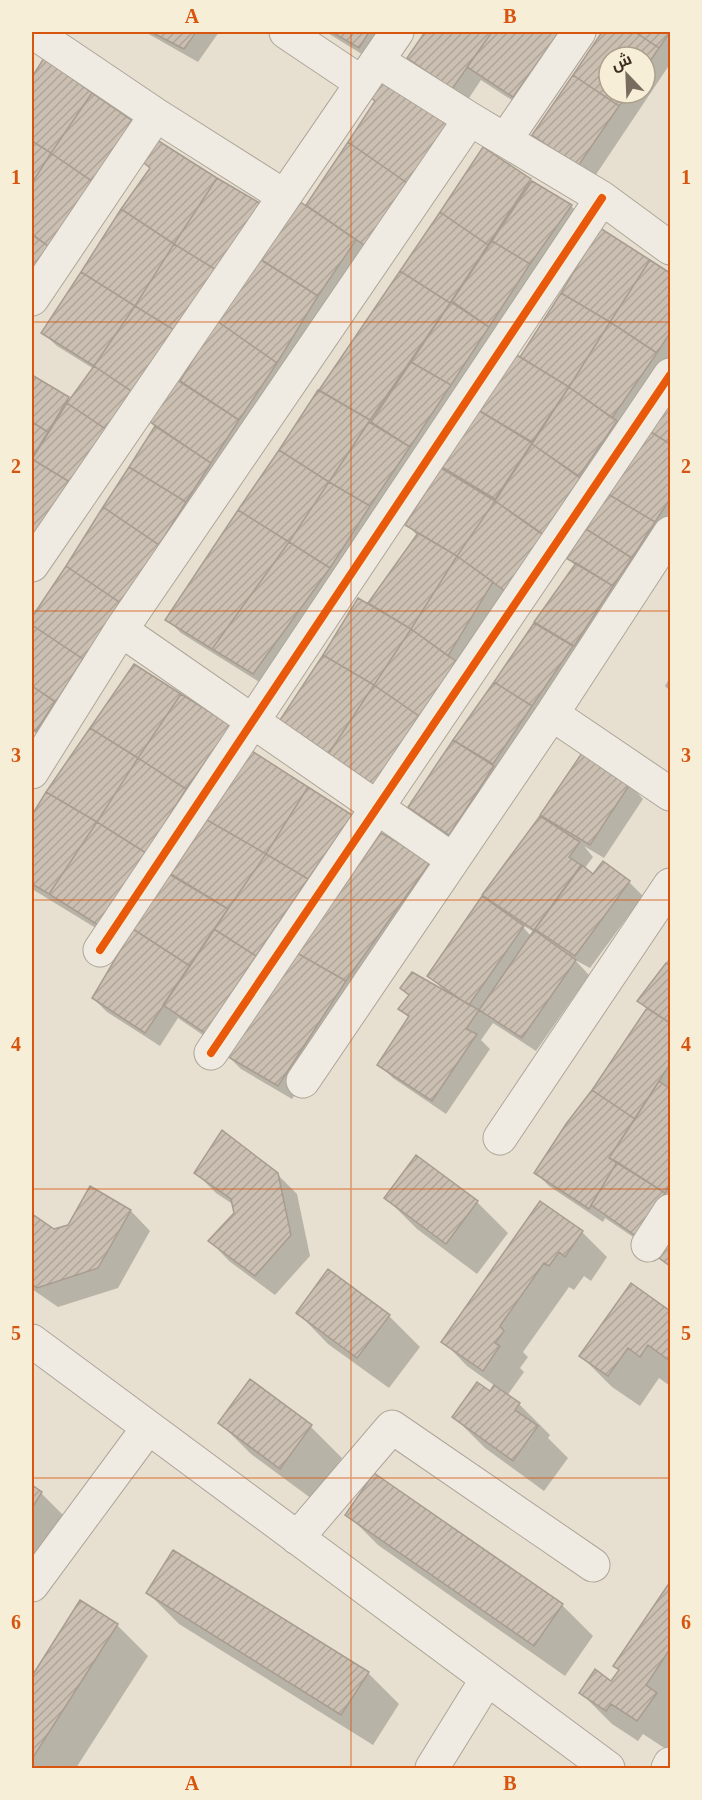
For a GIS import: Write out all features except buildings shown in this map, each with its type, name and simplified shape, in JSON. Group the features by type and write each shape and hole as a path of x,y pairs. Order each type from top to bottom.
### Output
{"street":[{"path":"286,32 470,119 602,198 670,248"},
{"path":"32,565 397,32"},
{"path":"505,140 579,32"},
{"path":"34,34 284,196"},
{"path":"32,299 156,115"},
{"path":"32,772 121,630 470,119"},
{"path":"100,950 602,198"},
{"path":"211,1053 670,375"},
{"path":"303,1081 552,714 670,533"},
{"path":"121,630 453,860"},
{"path":"552,714 670,794"},
{"path":"500,1138 670,885"},
{"path":"648,1245 670,1211"},
{"path":"32,1341 608,1768"},
{"path":"297,1538 392,1426 593,1565"},
{"path":"32,1585 148,1428"},
{"path":"432,1768 487,1679"},
{"path":"668,1768 670,1764"}],"cycle path":[{"path":"100,950 602,198"},
{"path":"211,1053 670,375"}]}
